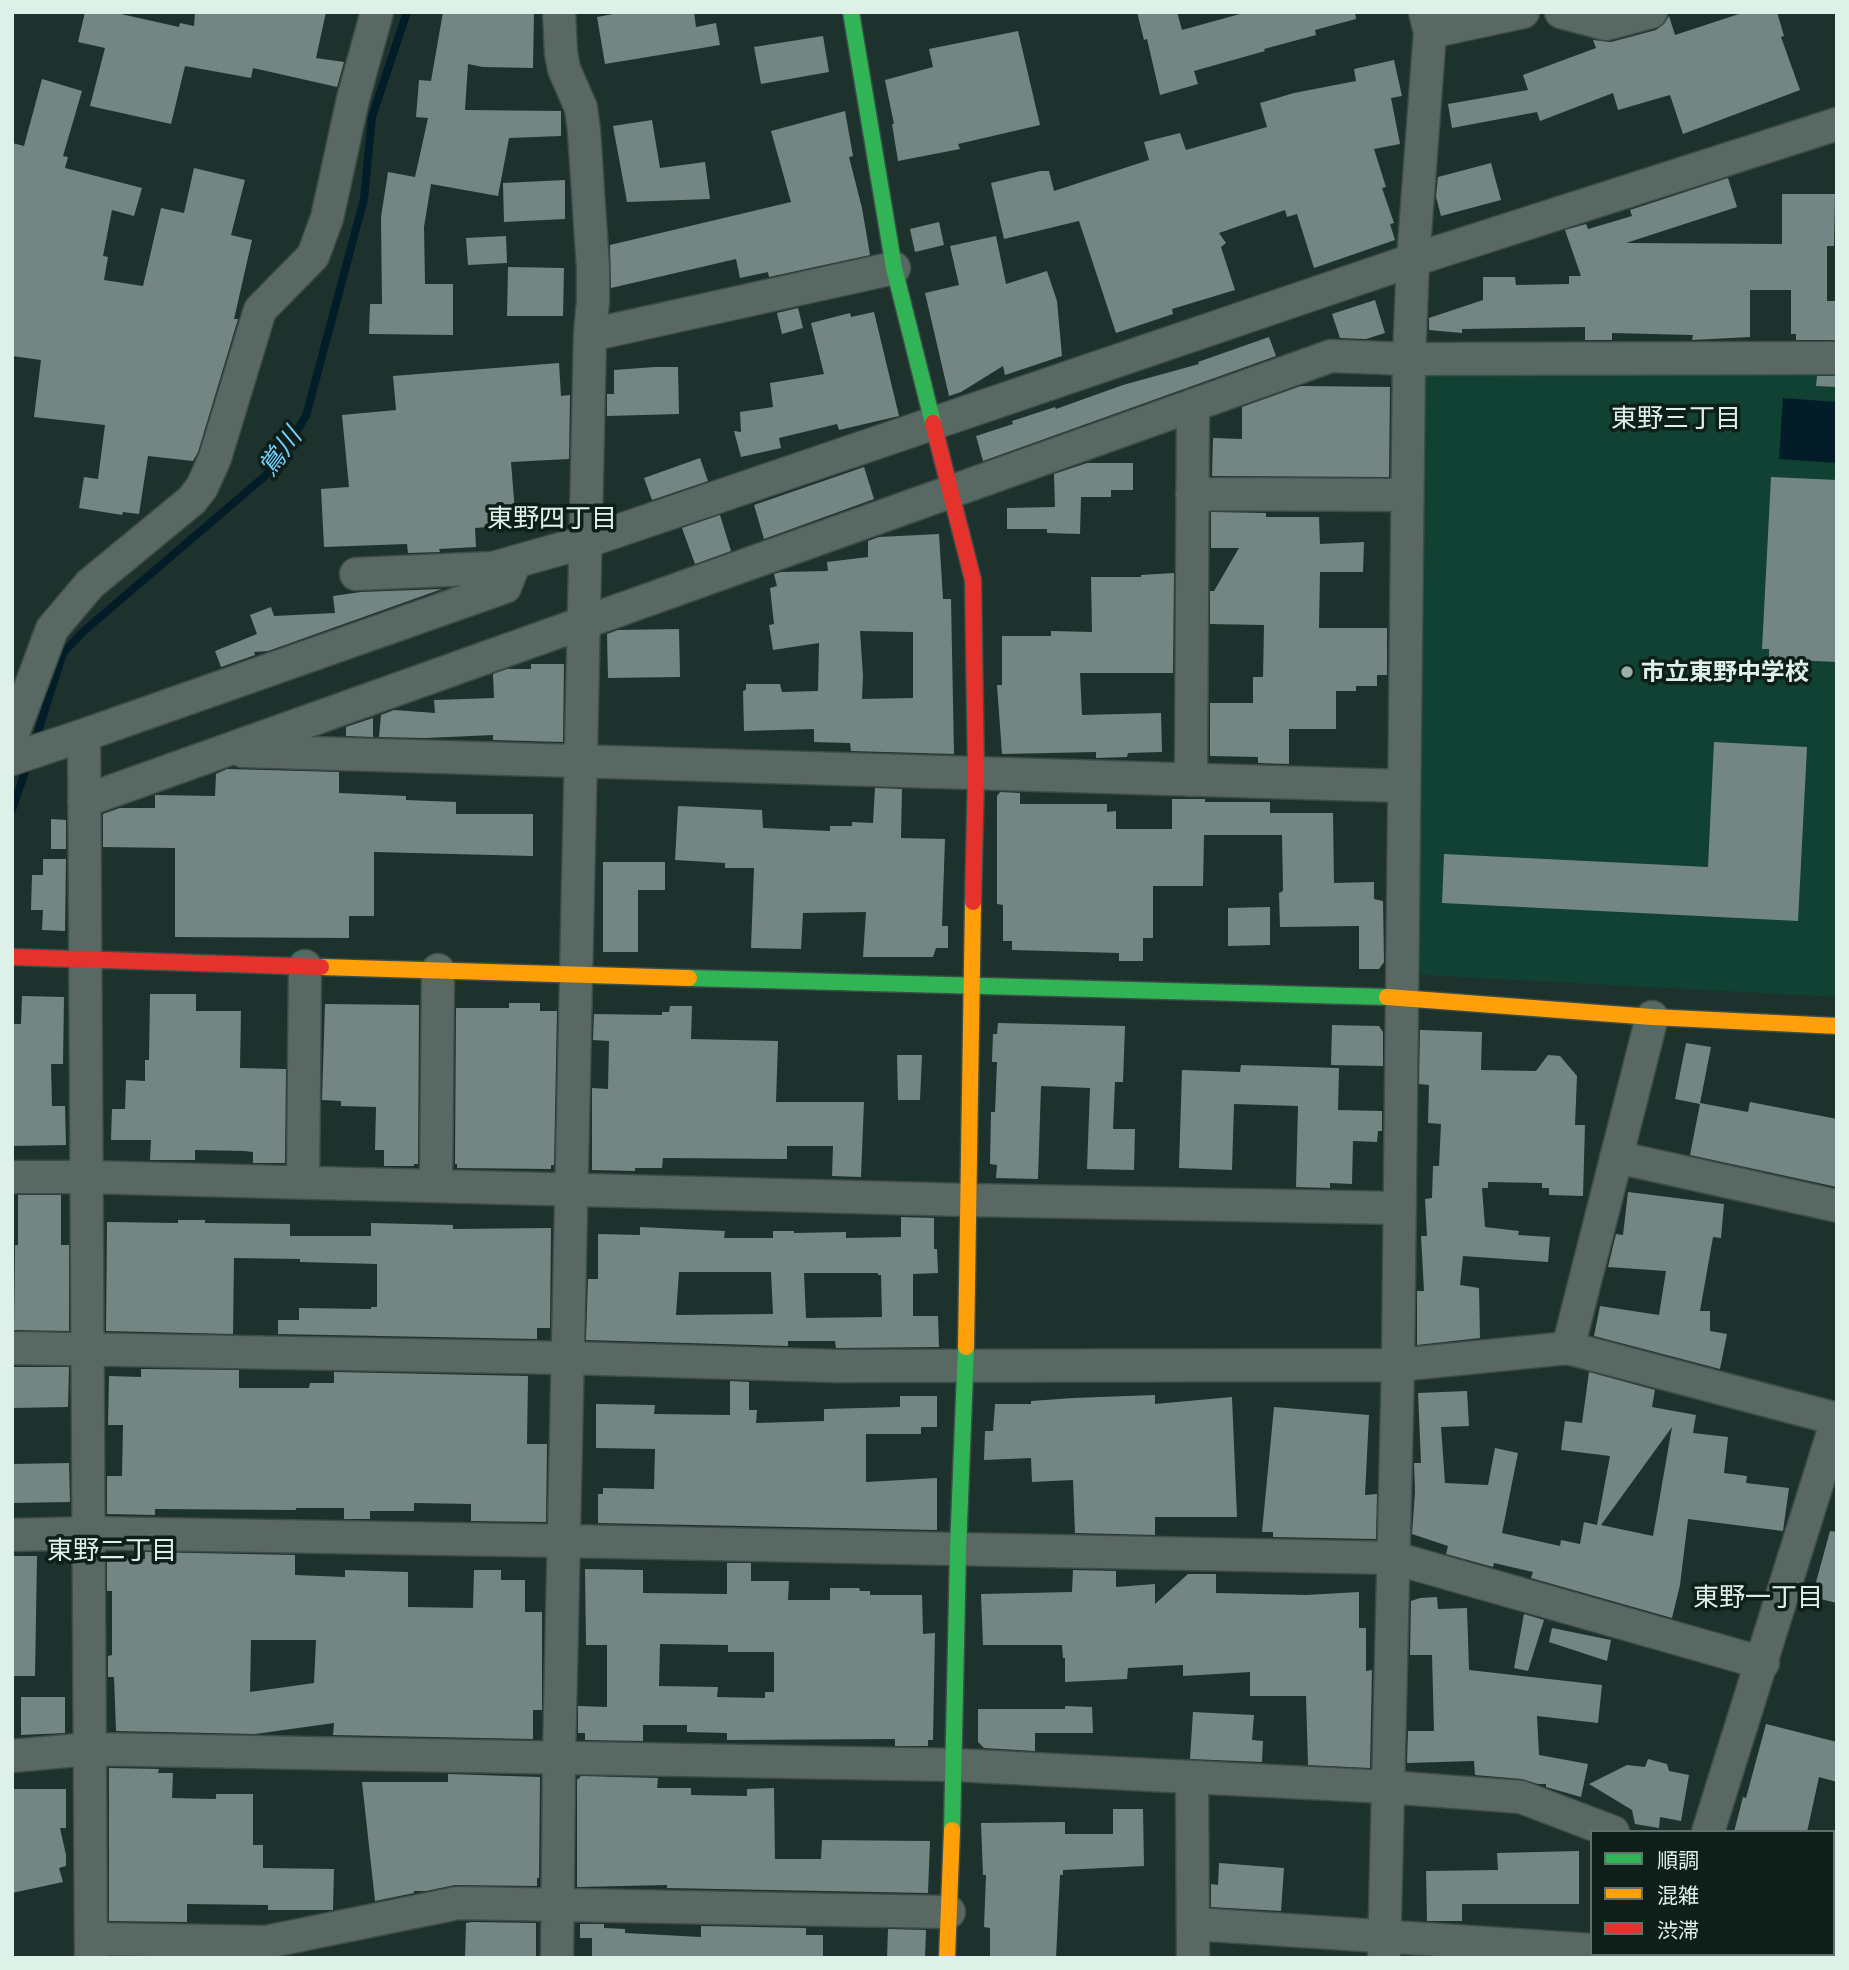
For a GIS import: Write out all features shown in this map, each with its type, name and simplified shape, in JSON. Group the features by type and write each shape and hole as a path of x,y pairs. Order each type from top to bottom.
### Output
{"street":[{"path":"12,736 52,629 90,584 192,500 202,487 215,458 260,310 313,256 327,218 376,12"},
{"path":"557,1958 580,760 593,300 584,131 581,108 561,53 559,12"},
{"path":"851,12 894,268 973,580 976,774 965,1365 958,1550 955,1765 947,1958"},
{"path":"1385,1947 1398,1365 1409,359 1428,22 1523,12"},
{"path":"1561,12 1606,24 1651,12"},
{"path":"356,574 493,568 586,542 1413,260 1837,124"},
{"path":"590,335 894,268"},
{"path":"84,802 1331,356 1409,359 1837,358"},
{"path":"1191,780 1193,405"},
{"path":"1192,494 1407,495"},
{"path":"12,759 505,587 515,562"},
{"path":"83,734 91,1948 266,1942 458,1903 949,1912"},
{"path":"224,750 1403,786"},
{"path":"12,957 971,987 1401,997 1652,1017 1837,1026"},
{"path":"303,1182 305,967"},
{"path":"436,1186 438,970"},
{"path":"1567,1348 1652,1017"},
{"path":"1616,1157 1837,1206"},
{"path":"12,1177 1400,1208"},
{"path":"12,1348 569,1358 835,1366 1398,1365 1567,1348 1837,1420 1709,1830"},
{"path":"12,1535 90,1533 1394,1558 1763,1663"},
{"path":"12,1756 89,1749 955,1765 1388,1787 1521,1797 1608,1830"},
{"path":"1192,1777 1193,1958"},
{"path":"1194,1924 1385,1947 1590,1950"}],"shaded area":[{"name":"市立東野中学校","path":"1430,371 1837,371 1837,997 1422,975 1414,965 1422,379"}],"water":[{"path":"1783,398 1837,402 1837,463 1779,459"}],"building":[{"path":"85,12 112,12 179,27 180,23 194,26 195,12 326,12 316,58 344,62 337,87 253,68 251,78 185,66 171,124 90,106 105,48 78,42"},
{"path":"443,12 534,12 533,68 468,64 465,110 561,111 561,136 509,138 498,196 431,184 424,227 425,284 453,284 453,335 369,334 370,304 382,304 381,217 388,172 415,177 428,118 416,117 419,80 431,81"},
{"path":"624,12 694,12 696,27 716,23 720,45 605,64 597,17"},
{"path":"1137,12 1177,12 1182,30 1247,12 1355,12 1356,19 1315,30 1316,35 1194,71 1198,84 1160,95 1147,39 1144,40"},
{"path":"1745,12 1777,12 1784,36 1781,37 1800,90 1683,134 1670,95 1618,110 1613,93 1540,121 1537,112 1452,128 1448,104 1528,90 1523,75 1596,48 1593,40 1611,42 1656,30 1669,16 1675,35"},
{"path":"1018,31 1040,125 958,144 960,149 898,161 885,80 933,67 929,49"},
{"path":"823,36 829,72 761,84 754,47"},
{"path":"1394,60 1402,96 1391,98 1400,144 1374,149 1386,187 1382,188 1394,223 1390,224 1395,240 1314,268 1297,214 1287,217 1285,210 1219,233 1226,243 1221,247 1235,290 1172,309 1173,314 1116,333 1079,221 1004,239 991,183 1049,171 1054,191 1149,160 1144,142 1180,133 1186,150 1267,127 1260,103 1294,93 1356,81 1354,69"},
{"path":"42,79 82,91 63,156 68,157 65,168 142,188 134,216 112,210 103,256 108,257 104,280 143,286 161,208 184,213 194,168 245,180 231,235 252,240 234,319 238,319 198,452 193,461 148,456 139,514 123,512 122,515 79,508 84,477 98,479 105,425 34,417 41,360 12,356 12,143 24,146"},
{"path":"845,111 853,156 849,157 870,255 769,277 768,272 740,278 736,259 611,288 610,245 791,202 771,131"},
{"path":"652,120 660,168 705,162 710,199 627,202 613,126"},
{"path":"1491,163 1501,200 1441,216 1436,197 1438,177"},
{"path":"1728,178 1737,207 1626,243 1782,244 1782,194 1835,194 1834,246 1827,246 1827,301 1837,301 1837,340 1796,340 1796,334 1791,334 1791,290 1750,290 1750,337 1692,340 1693,335 1612,333 1612,340 1585,340 1585,327 1462,329 1462,333 1429,330 1429,318 1483,300 1483,277 1515,277 1516,285 1569,284 1569,276 1581,276 1565,230 1586,224 1588,229 1632,216 1630,210"},
{"path":"565,180 565,219 504,222 503,183"},
{"path":"939,222 944,245 915,252 910,229"},
{"path":"506,236 507,263 468,265 466,238"},
{"path":"996,236 1006,284 1047,271 1057,301 1062,356 1005,375 1003,366 961,392 949,396 925,293 959,285 950,246"},
{"path":"508,267 564,268 563,316 507,316"},
{"path":"1375,300 1385,333 1366,339 1340,338 1332,314"},
{"path":"798,308 803,328 782,334 777,313"},
{"path":"874,312 899,416 839,430 837,424 779,438 781,448 741,457 734,431 741,432 740,412 773,407 770,383 824,374 811,323 850,313 851,317"},
{"path":"1269,337 1276,356 983,461 976,436 1013,424 1012,421 1055,407 1056,409 1123,385 1199,364 1198,362"},
{"path":"559,363 561,396 570,395 569,459 511,462 516,525 475,528 476,547 439,549 440,552 408,553 407,544 324,547 321,489 349,487 342,415 396,410 393,376"},
{"path":"678,367 679,414 607,416 607,394 614,394 614,370"},
{"path":"1817,376 1837,376 1837,387 1816,386"},
{"path":"1301,386 1390,387 1389,477 1212,476 1213,438 1242,439 1242,407"},
{"path":"700,458 708,481 652,500 644,478"},
{"path":"1087,463 1133,463 1133,490 1111,490 1111,497 1081,497 1080,534 1047,533 1047,529 1007,529 1007,508 1055,507 1054,474"},
{"path":"864,467 874,499 764,539 754,505"},
{"path":"1771,477 1837,480 1837,662 1769,659 1769,649 1762,649"},
{"path":"1211,512 1266,513 1266,517 1319,517 1320,544 1364,542 1363,572 1320,572 1319,628 1387,628 1387,675 1377,675 1377,686 1356,686 1356,691 1336,691 1336,729 1289,729 1289,764 1258,763 1258,757 1210,756 1210,703 1253,703 1253,677 1263,677 1264,625 1210,624 1210,591 1214,591 1239,548 1211,548"},
{"path":"720,515 731,551 695,564 682,528"},
{"path":"939,534 943,599 951,599 954,754 851,751 850,743 814,742 814,729 744,731 743,691 746,690 746,684 780,684 782,692 818,691 819,643 773,650 769,625 774,624 770,588 777,586 774,574 828,571 827,562 868,557 868,541 879,537","holes":["860,631 913,632 913,698 862,699"]},
{"path":"1174,573 1173,673 1080,673 1082,715 1161,713 1162,752 1096,758 1096,752 1002,754 997,685 1002,685 1002,636 1051,636 1051,631 1092,632 1091,577 1141,577"},
{"path":"442,589 268,651 254,652 255,655 221,667 215,651 257,634 250,615 271,607 274,616 335,613 333,596 361,592"},
{"path":"679,629 680,677 608,678 607,634 618,630"},
{"path":"531,664 564,664 563,742 493,740 493,735 379,737 381,715 394,710 435,713 434,700 494,698 493,674 507,669 531,669"},
{"path":"373,718 373,737 346,736 346,727"},
{"path":"1714,742 1807,747 1798,921 1442,903 1444,854 1708,867"},
{"path":"227,769 339,772 339,793 406,796 406,800 456,802 456,814 533,814 533,856 374,852 374,916 349,916 349,938 175,937 175,848 103,847 103,814 120,808 155,808 155,795 215,796 216,774"},
{"path":"875,788 902,789 901,838 945,839 942,926 948,926 948,948 936,948 933,957 863,957 866,912 803,913 801,949 751,948 754,868 725,868 725,863 675,860 678,806 762,810 763,828 830,831 830,826 852,826 852,822 873,823"},
{"path":"1000,792 1020,793 1020,804 1107,804 1107,812 1116,811 1116,829 1172,829 1172,799 1270,802 1270,813 1333,813 1334,883 1374,882 1374,899 1383,901 1384,962 1379,969 1359,969 1359,926 1280,927 1279,893 1283,891 1282,835 1204,835 1203,886 1153,886 1153,938 1143,938 1143,961 1119,961 1119,953 1012,950 1012,941 1003,941 1003,905 997,904 997,796"},
{"path":"51,819 66,820 66,849 51,849"},
{"path":"43,859 66,859 65,931 42,930 43,910 31,910 32,875 43,875"},
{"path":"603,862 665,862 665,890 638,890 638,952 603,952"},
{"path":"1270,907 1270,945 1228,946 1228,908"},
{"path":"150,994 196,994 196,1011 241,1011 240,1068 286,1069 285,1163 253,1163 253,1152 244,1151 195,1150 195,1160 150,1160 151,1140 111,1140 112,1109 125,1109 126,1080 145,1081 145,1060 149,1060"},
{"path":"22,996 64,997 63,1064 51,1064 52,1106 65,1106 66,1145 12,1146 12,1024 21,1024"},
{"path":"509,1003 540,1003 540,1011 557,1011 554,1165 551,1165 551,1169 457,1168 456,1008 509,1008"},
{"path":"325,1004 419,1005 418,1164 384,1166 384,1150 375,1150 376,1107 341,1106 341,1101 322,1100"},
{"path":"670,1006 692,1006 691,1039 778,1041 776,1102 864,1102 861,1177 832,1176 833,1146 787,1146 787,1159 663,1158 662,1168 635,1168 635,1171 592,1170 592,1088 608,1089 609,1041 593,1040 594,1014 662,1015 662,1012 669,1012"},
{"path":"998,1023 1125,1026 1123,1082 1115,1082 1113,1129 1135,1129 1134,1170 1087,1169 1090,1088 1041,1086 1038,1179 996,1178 997,1165 990,1164 991,1112 995,1112 997,1062 992,1062 993,1034 997,1034"},
{"path":"1332,1025 1379,1026 1383,1032 1383,1066 1331,1065"},
{"path":"1420,1030 1482,1032 1481,1070 1536,1071 1548,1055 1560,1056 1577,1076 1575,1125 1585,1125 1583,1196 1549,1195 1549,1188 1542,1188 1542,1183 1488,1182 1488,1188 1482,1188 1485,1227 1519,1231 1518,1235 1550,1237 1548,1262 1463,1256 1460,1285 1479,1288 1480,1338 1417,1345 1417,1291 1424,1291 1421,1236 1427,1236 1425,1199 1432,1198 1433,1166 1439,1166 1441,1124 1428,1123 1429,1085 1419,1084"},
{"path":"1686,1043 1711,1047 1700,1103 1748,1112 1750,1102 1837,1119 1837,1187 1690,1155 1700,1104 1675,1099"},
{"path":"897,1055 922,1055 920,1100 898,1100"},
{"path":"1241,1065 1339,1068 1338,1110 1382,1111 1382,1131 1378,1131 1377,1142 1353,1141 1352,1184 1330,1183 1330,1188 1296,1187 1298,1106 1234,1104 1232,1170 1179,1168 1182,1070 1240,1072"},
{"path":"1628,1192 1724,1204 1721,1238 1713,1237 1700,1311 1710,1311 1710,1331 1727,1334 1720,1369 1594,1336 1600,1306 1659,1315 1666,1271 1608,1267 1616,1234 1623,1235"},
{"path":"18,1195 61,1195 61,1245 69,1245 69,1331 14,1330"},
{"path":"901,1217 934,1218 934,1249 937,1249 938,1273 913,1274 913,1316 938,1316 939,1347 836,1348 835,1341 788,1341 788,1346 586,1340 588,1279 598,1279 598,1234 640,1235 640,1227 725,1231 724,1238 773,1238 773,1231 846,1232 846,1238 901,1237","holes":["679,1272 771,1272 773,1314 676,1315","804,1273 878,1273 881,1275 882,1317 806,1318"]},
{"path":"178,1220 290,1224 290,1236 371,1236 371,1223 453,1225 453,1229 551,1228 550,1328 537,1328 537,1339 278,1334 278,1320 299,1320 299,1308 377,1307 377,1264 234,1258 233,1334 106,1331 107,1222 178,1223"},
{"path":"12,1367 69,1367 68,1407 12,1408"},
{"path":"141,1369 239,1370 239,1388 309,1388 310,1383 334,1383 334,1372 528,1376 527,1444 547,1444 546,1522 471,1521 471,1504 414,1503 414,1511 370,1511 370,1519 344,1519 344,1508 155,1509 155,1515 107,1514 107,1476 122,1476 123,1425 108,1425 109,1376 141,1377"},
{"path":"1589,1372 1655,1390 1652,1407 1696,1415 1693,1433 1728,1437 1724,1473 1747,1476 1746,1483 1789,1488 1783,1531 1688,1519 1680,1585 1672,1618 1531,1578 1533,1572 1494,1563 1493,1567 1446,1554 1448,1546 1412,1534 1414,1463 1421,1463 1418,1393 1467,1391 1469,1426 1441,1427 1445,1483 1488,1485 1495,1448 1518,1453 1502,1533 1560,1546 1561,1540 1580,1544 1584,1522 1597,1525 1610,1456 1561,1450 1565,1421 1582,1423","holes":["1672,1427 1653,1536 1601,1525"]},
{"path":"730,1381 749,1382 749,1410 757,1410 756,1423 824,1421 824,1409 900,1407 900,1396 937,1396 937,1427 921,1427 921,1434 866,1434 866,1482 937,1478 937,1530 598,1523 598,1494 603,1494 603,1488 654,1489 655,1449 596,1448 596,1404 655,1405 654,1414 730,1415"},
{"path":"1155,1395 1155,1404 1232,1397 1237,1517 1155,1517 1155,1535 1075,1533 1073,1480 1032,1482 1031,1458 984,1460 985,1431 993,1431 995,1404"},
{"path":"1274,1407 1369,1415 1365,1495 1377,1494 1376,1539 1273,1537 1273,1532 1262,1532"},
{"path":"69,1463 70,1502 12,1503 12,1464"},
{"path":"1830,1531 1837,1532 1837,1603 1812,1597"},
{"path":"145,1552 295,1555 295,1575 345,1577 345,1570 408,1572 408,1607 473,1608 474,1570 501,1570 501,1580 525,1580 525,1612 542,1612 542,1710 533,1710 533,1739 333,1735 334,1723 255,1734 116,1731 114,1677 108,1677 108,1656 112,1655 112,1591 107,1591 107,1558 145,1559","holes":["251,1640 316,1640 314,1683 250,1692"]},
{"path":"12,1556 37,1556 35,1676 12,1676"},
{"path":"727,1563 751,1563 751,1581 789,1581 788,1600 830,1600 830,1588 859,1588 860,1591 870,1591 870,1595 922,1595 923,1634 935,1633 933,1740 928,1740 928,1746 895,1746 895,1739 727,1740 727,1733 687,1732 687,1725 643,1725 643,1741 585,1740 585,1733 578,1733 578,1706 607,1707 607,1645 586,1645 585,1569 643,1570 643,1593 727,1594","holes":["660,1644 728,1645 728,1652 774,1652 774,1692 765,1692 765,1698 717,1697 718,1687 659,1686"]},
{"path":"1073,1570 1116,1571 1116,1587 1155,1584 1155,1604 1188,1574 1216,1574 1216,1593 1306,1595 1359,1592 1359,1628 1366,1628 1366,1671 1372,1670 1370,1768 1308,1765 1306,1696 1250,1696 1250,1672 1183,1676 1183,1665 1128,1668 1127,1679 1065,1682 1062,1645 983,1645 981,1594 1072,1592"},
{"path":"1437,1597 1438,1609 1467,1608 1469,1670 1602,1685 1598,1723 1537,1716 1539,1755 1588,1764 1581,1797 1546,1787 1546,1784 1522,1779 1475,1775 1474,1761 1407,1763 1408,1731 1434,1731 1432,1655 1410,1655 1411,1601"},
{"path":"1524,1614 1544,1620 1528,1671 1514,1668"},
{"path":"1552,1628 1611,1640 1607,1661 1549,1642"},
{"path":"21,1697 65,1697 65,1733 21,1735"},
{"path":"1065,1706 1092,1707 1093,1733 1035,1733 1035,1751 984,1748 978,1742 978,1709 1065,1709"},
{"path":"1193,1712 1254,1715 1252,1740 1263,1741 1262,1762 1190,1759"},
{"path":"1766,1724 1837,1742 1837,1782 1819,1777 1807,1830 1735,1830 1743,1797 1746,1798"},
{"path":"1648,1759 1667,1764 1669,1771 1689,1775 1681,1821 1660,1817 1659,1828 1635,1824 1632,1810 1589,1784 1627,1765 1645,1767"},
{"path":"109,1768 159,1769 158,1773 173,1773 172,1798 216,1799 216,1794 253,1794 253,1845 263,1845 263,1868 334,1869 333,1910 268,1910 268,1905 187,1904 187,1922 109,1921"},
{"path":"448,1774 540,1777 537,1886 455,1885 414,1891 375,1901 362,1782 448,1782"},
{"path":"581,1776 658,1778 657,1788 691,1788 691,1795 747,1796 747,1789 774,1788 775,1859 821,1859 822,1840 930,1841 928,1893 667,1888 667,1885 577,1887 577,1780"},
{"path":"12,1789 66,1789 66,1828 60,1828 66,1855 66,1866 59,1868 63,1882 12,1893"},
{"path":"1113,1809 1143,1809 1144,1866 1063,1870 1063,1875 1060,1875 1056,1958 990,1958 990,1928 984,1927 986,1875 983,1875 981,1823 1065,1822 1065,1834 1113,1834"},
{"path":"1579,1851 1579,1904 1462,1904 1462,1921 1427,1921 1426,1871 1498,1870 1497,1853"},
{"path":"1219,1863 1284,1868 1281,1911 1211,1907 1211,1884 1218,1885"},
{"path":"466,1923 536,1923 536,1958 465,1958"},
{"path":"580,1924 604,1924 604,1928 625,1929 625,1933 701,1937 701,1926 806,1928 806,1935 823,1935 823,1958 592,1958 592,1938 580,1938"},
{"path":"888,1929 926,1930 925,1957 887,1957"}],"waterway":[{"name":"鴬川","path":"34,744 63,653 85,630 265,476 280,458 306,416 364,199 372,117 407,12"},
{"name":"鴬川","path":"12,810 28,763"}],"traffic: fast":[{"path":"851,12 894,268 933,423"},
{"path":"689,978 1387,997"},
{"path":"952,1830 958,1550 966,1347"}],"traffic: slow":[{"path":"966,1347 973,902"},
{"path":"321,967 689,978"},
{"path":"1387,997 1652,1017 1837,1026"},
{"path":"947,1958 952,1830"}],"traffic: jam":[{"path":"933,423 973,580 976,774 973,902"},
{"path":"12,957 321,967"}],"place":[{"name":"市立東野中学校","path":"1627,672"}],"district":[{"name":"東野三丁目","path":"1676,418"},
{"name":"東野四丁目","path":"552,518"},
{"name":"東野二丁目","path":"112,1550"},
{"name":"東野一丁目","path":"1758,1597"}]}
